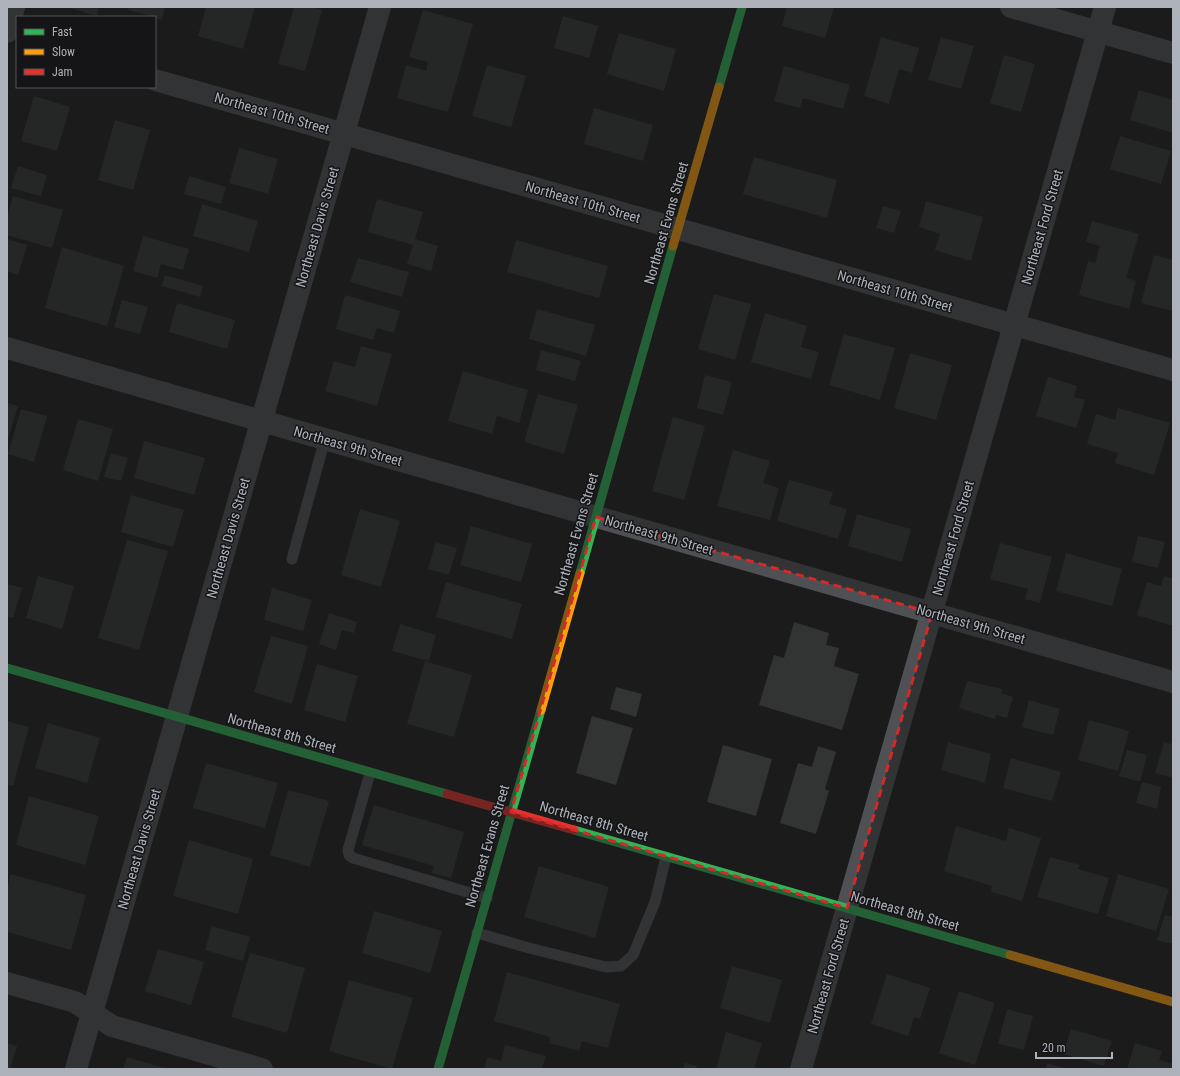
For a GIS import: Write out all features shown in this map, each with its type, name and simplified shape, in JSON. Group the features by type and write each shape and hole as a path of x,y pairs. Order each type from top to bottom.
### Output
{"street":[{"path":"7,32 14,7"},
{"name":"Northeast Davis Street","path":"76,1069 380,7"},
{"name":"Northeast Evans Street","path":"438,1069 742,7"},
{"path":"1011,7 1173,53"},
{"name":"Northeast Ford Street","path":"801,1069 1105,7"},
{"name":"Northeast 10th Street","path":"156,80 1173,370"},
{"name":"Northeast 9th Street","path":"7,348 1173,682"},
{"name":"Northeast 8th Street","path":"7,668 1173,1002"},
{"path":"7,983 75,1002 112,1026 262,1069"}],"lane":[{"path":"292,559 325,439"},
{"path":"370,773 348,850 349,855 353,858 487,898"},
{"path":"477,933 529,948 606,966 621,966 633,955 655,902 666,857"}],"highlighted area":[{"path":"596,517 932,613 847,908 511,812"}],"building":[{"path":"67,7 99,7 97,16"},
{"path":"129,7 165,7 162,20 156,18 156,16 128,10"},
{"path":"206,7 255,7 243,49 198,36"},
{"path":"294,7 313,7 322,10 305,71 278,64"},
{"path":"787,7 834,7 825,38 782,26"},
{"path":"423,10 473,24 448,112 397,98 406,65 426,71 428,62 409,57"},
{"path":"563,16 598,26 589,58 554,48"},
{"path":"619,33 676,49 664,91 607,74"},
{"path":"881,37 919,48 912,73 899,69 889,104 864,96"},
{"path":"941,37 974,46 961,89 928,80"},
{"path":"1004,55 1035,64 1021,112 990,103"},
{"path":"487,65 526,76 511,127 472,116"},
{"path":"784,66 850,85 843,109 803,98 800,108 774,101"},
{"path":"1139,90 1173,100 1173,133 1130,120"},
{"path":"34,96 70,107 57,151 21,141"},
{"path":"594,108 653,125 643,161 584,144"},
{"path":"115,120 150,130 133,190 98,180"},
{"path":"1120,136 1171,151 1161,184 1110,169"},
{"path":"239,148 278,159 268,194 229,183"},
{"path":"754,157 837,180 827,218 743,194"},
{"path":"18,166 47,175 41,196 11,188"},
{"path":"189,176 226,187 221,204 184,194"},
{"path":"13,196 63,210 52,248 7,235 7,218"},
{"path":"377,199 423,212 415,239 438,246 431,271 407,264 413,245 368,232"},
{"path":"926,201 983,217 971,261 935,250 940,234 919,227"},
{"path":"202,204 258,221 249,252 193,236"},
{"path":"883,206 901,211 894,233 876,228"},
{"path":"1092,221 1139,234 1126,278 1136,281 1129,309 1079,295 1088,261 1095,263 1100,246 1086,242"},
{"path":"143,236 189,249 183,270 161,264 157,278 133,271"},
{"path":"7,239 27,245 18,275 7,271"},
{"path":"516,240 608,266 599,298 507,272"},
{"path":"62,247 124,266 107,326 45,308"},
{"path":"1154,255 1173,260 1173,311 1141,303"},
{"path":"358,258 409,272 402,297 350,282"},
{"path":"165,275 203,286 200,297 162,286"},
{"path":"714,294 751,304 735,360 698,349"},
{"path":"345,295 400,311 394,333 377,328 373,340 336,329"},
{"path":"122,300 148,307 140,334 114,327"},
{"path":"177,303 235,320 227,349 169,332"},
{"path":"537,309 595,325 586,356 529,339"},
{"path":"765,313 807,326 801,347 819,352 811,379 751,362"},
{"path":"844,334 895,348 880,400 829,385"},
{"path":"361,346 392,354 377,406 325,391 334,361 355,367"},
{"path":"541,350 581,361 575,381 536,370"},
{"path":"910,353 952,365 936,420 894,408"},
{"path":"463,371 528,390 519,423 497,416 492,434 448,421"},
{"path":"705,375 732,382 723,415 697,408"},
{"path":"1048,377 1077,386 1074,397 1085,400 1076,428 1036,416"},
{"path":"538,394 578,405 564,454 524,442"},
{"path":"7,403 18,406 7,442"},
{"path":"1118,408 1170,423 1154,475 1115,463 1118,453 1087,444 1096,414 1115,420"},
{"path":"21,409 47,416 34,462 8,454"},
{"path":"673,417 705,426 684,500 652,491"},
{"path":"78,419 113,429 98,481 63,470"},
{"path":"144,441 205,458 194,495 134,478"},
{"path":"733,450 770,461 763,483 779,488 770,520 717,506"},
{"path":"111,453 128,458 121,481 104,477"},
{"path":"789,480 833,492 829,504 847,509 838,539 777,521"},
{"path":"131,495 184,510 173,547 121,532"},
{"path":"360,509 400,521 381,587 341,575"},
{"path":"857,514 911,529 902,562 848,546"},
{"path":"471,526 532,544 521,582 460,565"},
{"path":"1138,536 1165,542 1158,568 1132,562"},
{"path":"127,540 168,551 139,650 98,638"},
{"path":"436,542 457,548 449,575 428,569"},
{"path":"1000,543 1052,557 1040,603 1025,599 1028,589 990,579"},
{"path":"1066,553 1122,569 1112,606 1056,591"},
{"path":"38,576 74,586 62,629 26,618"},
{"path":"1164,576 1173,579 1173,626 1137,615 1147,582 1161,586"},
{"path":"446,582 522,604 512,639 436,617"},
{"path":"7,584 22,588 13,618 7,616"},
{"path":"272,588 312,600 303,631 264,620"},
{"path":"329,613 357,622 354,633 342,630 336,650 319,644"},
{"path":"794,622 829,633 826,645 839,648 834,666 859,674 842,730 759,705 774,655 784,658"},
{"path":"400,624 436,635 429,661 392,651"},
{"path":"271,636 308,646 292,704 254,692"},
{"path":"425,661 472,675 454,737 407,724"},
{"path":"317,664 358,676 345,722 304,710"},
{"path":"967,681 1002,689 1001,693 1013,697 1007,718 996,715 995,719 959,708"},
{"path":"616,687 642,694 636,717 610,709"},
{"path":"1029,700 1060,709 1053,735 1022,727"},
{"path":"592,716 633,728 616,785 576,773"},
{"path":"1089,720 1129,731 1118,771 1078,760"},
{"path":"7,721 29,727 13,786 7,784"},
{"path":"48,723 100,738 87,783 35,768"},
{"path":"1172,739 1173,778 1155,773 1164,742 1171,744"},
{"path":"948,742 991,754 985,783 941,770"},
{"path":"723,745 772,759 756,816 707,802"},
{"path":"818,746 836,752 825,789 829,791 816,834 780,823 798,763 812,767"},
{"path":"1127,750 1147,755 1140,782 1119,776"},
{"path":"1011,758 1061,772 1052,801 1003,788"},
{"path":"206,763 278,783 265,828 193,808"},
{"path":"1142,782 1161,787 1157,809 1136,803"},
{"path":"288,790 329,801 310,867 270,855"},
{"path":"29,796 99,816 85,865 16,845"},
{"path":"374,805 464,832 451,878 432,873 434,866 362,845"},
{"path":"956,826 1006,841 1009,828 1041,838 1022,901 991,892 992,886 944,871"},
{"path":"189,840 253,859 238,914 173,896"},
{"path":"1050,857 1080,865 1078,869 1109,878 1098,914 1037,897"},
{"path":"539,866 609,887 595,938 524,917"},
{"path":"11,874 86,895 71,950 7,932 7,889"},
{"path":"1118,874 1169,889 1156,931 1106,916"},
{"path":"374,911 442,931 430,973 362,953"},
{"path":"1165,915 1173,917 1173,944 1157,940"},
{"path":"212,926 250,937 243,961 205,950"},
{"path":"158,949 204,962 191,1005 145,991"},
{"path":"250,953 305,968 287,1033 231,1017"},
{"path":"732,966 782,980 770,1023 720,1008"},
{"path":"507,972 620,1004 608,1048 582,1041 579,1051 549,1043 550,1037 494,1021"},
{"path":"887,974 930,988 920,1019 914,1017 908,1036 871,1024"},
{"path":"349,980 413,998 392,1069 329,1051"},
{"path":"959,991 995,1003 975,1065 939,1053"},
{"path":"1007,1009 1033,1016 1024,1050 998,1044"},
{"path":"1071,1029 1112,1041 1104,1066 1063,1054"},
{"path":"726,1032 762,1043 754,1069 716,1069"},
{"path":"7,1043 17,1046 10,1069 7,1069"},
{"path":"1135,1043 1162,1051 1159,1060 1173,1064 1173,1069 1127,1069"},
{"path":"505,1045 546,1056 542,1069 484,1069 487,1057 501,1061"},
{"path":"127,1057 168,1069 123,1069"},
{"path":"685,1063 697,1066 696,1069 683,1069"},
{"path":"1047,1063 1066,1069 1046,1069"}],"traffic: fast":[{"path":"719,87 742,7"},
{"path":"580,573 673,246"},
{"path":"7,668 447,794"},
{"path":"438,1069 541,710"},
{"path":"574,830 1010,955"}],"traffic: slow":[{"path":"673,246 719,87"},
{"path":"541,710 580,573"},
{"path":"1010,955 1173,1002"}],"traffic: jam":[{"path":"447,794 574,830"}]}
